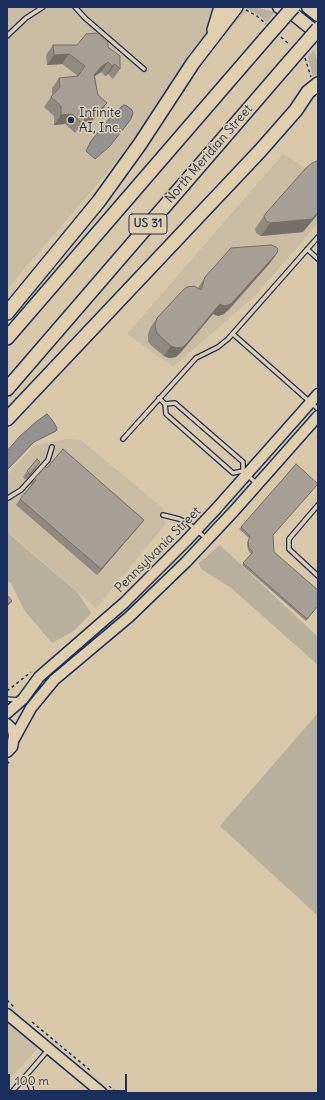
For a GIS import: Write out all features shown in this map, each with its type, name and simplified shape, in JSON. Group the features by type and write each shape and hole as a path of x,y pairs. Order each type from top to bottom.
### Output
{"highway":[{"path":"210,40 221,7"},
{"path":"7,313 99,201 140,144 210,40 236,7"},
{"name":"US 31","path":"7,338 268,33 293,7"},
{"name":"North Meridian Street","path":"7,389 296,57 318,29"},
{"path":"7,419 260,151 296,110 314,81"}],"main road":[{"path":"279,7 292,13 318,34"},
{"path":"308,7 318,15"},
{"name":"Pennsylvania Street","path":"7,713 23,699 39,677 124,602 197,530 245,473 316,402"},
{"name":"Pennsylvania Street","path":"7,752 12,747 14,739 30,708 54,680 129,617 164,584 208,539 318,416"},
{"path":"7,724 13,730 14,739"},
{"path":"10,1011 49,1049 104,1088"}],"lane":[{"path":"7,36 26,18 43,7"},
{"path":"75,7 85,18 144,69"},
{"path":"123,439 196,358 218,347 233,334 318,237"},
{"path":"307,249 318,259"},
{"path":"233,334 316,402"},
{"path":"159,398 165,404 166,414 233,473 245,473"},
{"path":"165,404 175,403 243,462 245,473 257,485"},
{"path":"8,498 21,490 48,460 52,447"},
{"path":"318,505 289,539 289,549 318,576"},
{"path":"163,515 179,519 208,539"},
{"path":"7,699 23,699"},
{"path":"11,1093 49,1049"},
{"path":"26,1076 32,1088 32,1093"}],"path":[{"path":"241,7 257,16 268,33"},
{"path":"280,36 290,45"},
{"path":"296,57 306,59 314,81"},
{"path":"7,1000 10,1011"},
{"path":"31,1021 94,1074"},
{"path":"104,1088 117,1093"}],"shaded area":[{"path":"7,7 250,7 7,289"},
{"path":"245,7 253,7 275,12 267,22"},
{"path":"314,50 318,64 318,74 313,77 308,57"},
{"path":"124,105 132,110 133,113 131,119 110,146 95,159 86,151 91,141 110,118"},
{"path":"283,154 312,172 318,178 318,223 256,295 173,367 127,334"},
{"path":"47,414 57,428 56,431 34,442 7,470 7,451 20,436"},
{"path":"66,439 81,440 163,508 165,525 96,608 7,531 7,475 34,446"},
{"path":"7,532 78,593 91,613 75,630 52,643 24,610 11,583 7,580"},
{"path":"220,545 318,637 318,665 230,587 201,569 199,563"},
{"path":"318,713 318,916 220,826"},
{"path":"7,1021 39,1047 7,1082"}],"building":[{"path":"98,33 108,42 108,47 120,56 120,69 115,64 112,66 108,62 94,75 98,95 107,103 98,112 90,112 82,123 72,114 61,115 61,106 51,97 60,87 59,78 78,76 85,66 69,54 54,55 53,45 77,45 86,34"},
{"path":"317,161 318,212 312,219 270,223 266,221 264,216 266,213 306,168"},
{"path":"271,245 278,249 277,253 231,304 225,306 220,304 183,347 176,348 171,346 156,331 155,325 157,318 187,287 194,286 201,290 205,277 231,248"},
{"path":"63,449 144,520 101,569 20,499 36,480 35,478 45,467 47,468"},
{"path":"37,459 40,462 30,474 27,471"},
{"path":"296,464 318,484 273,535 274,552 318,590 318,606 307,619 243,563 253,552 249,548 248,542 250,536 241,527"},
{"path":"7,595 12,601 7,604"}],"place":[{"name":"Infinite AI, Inc.","path":"71,120"}]}
